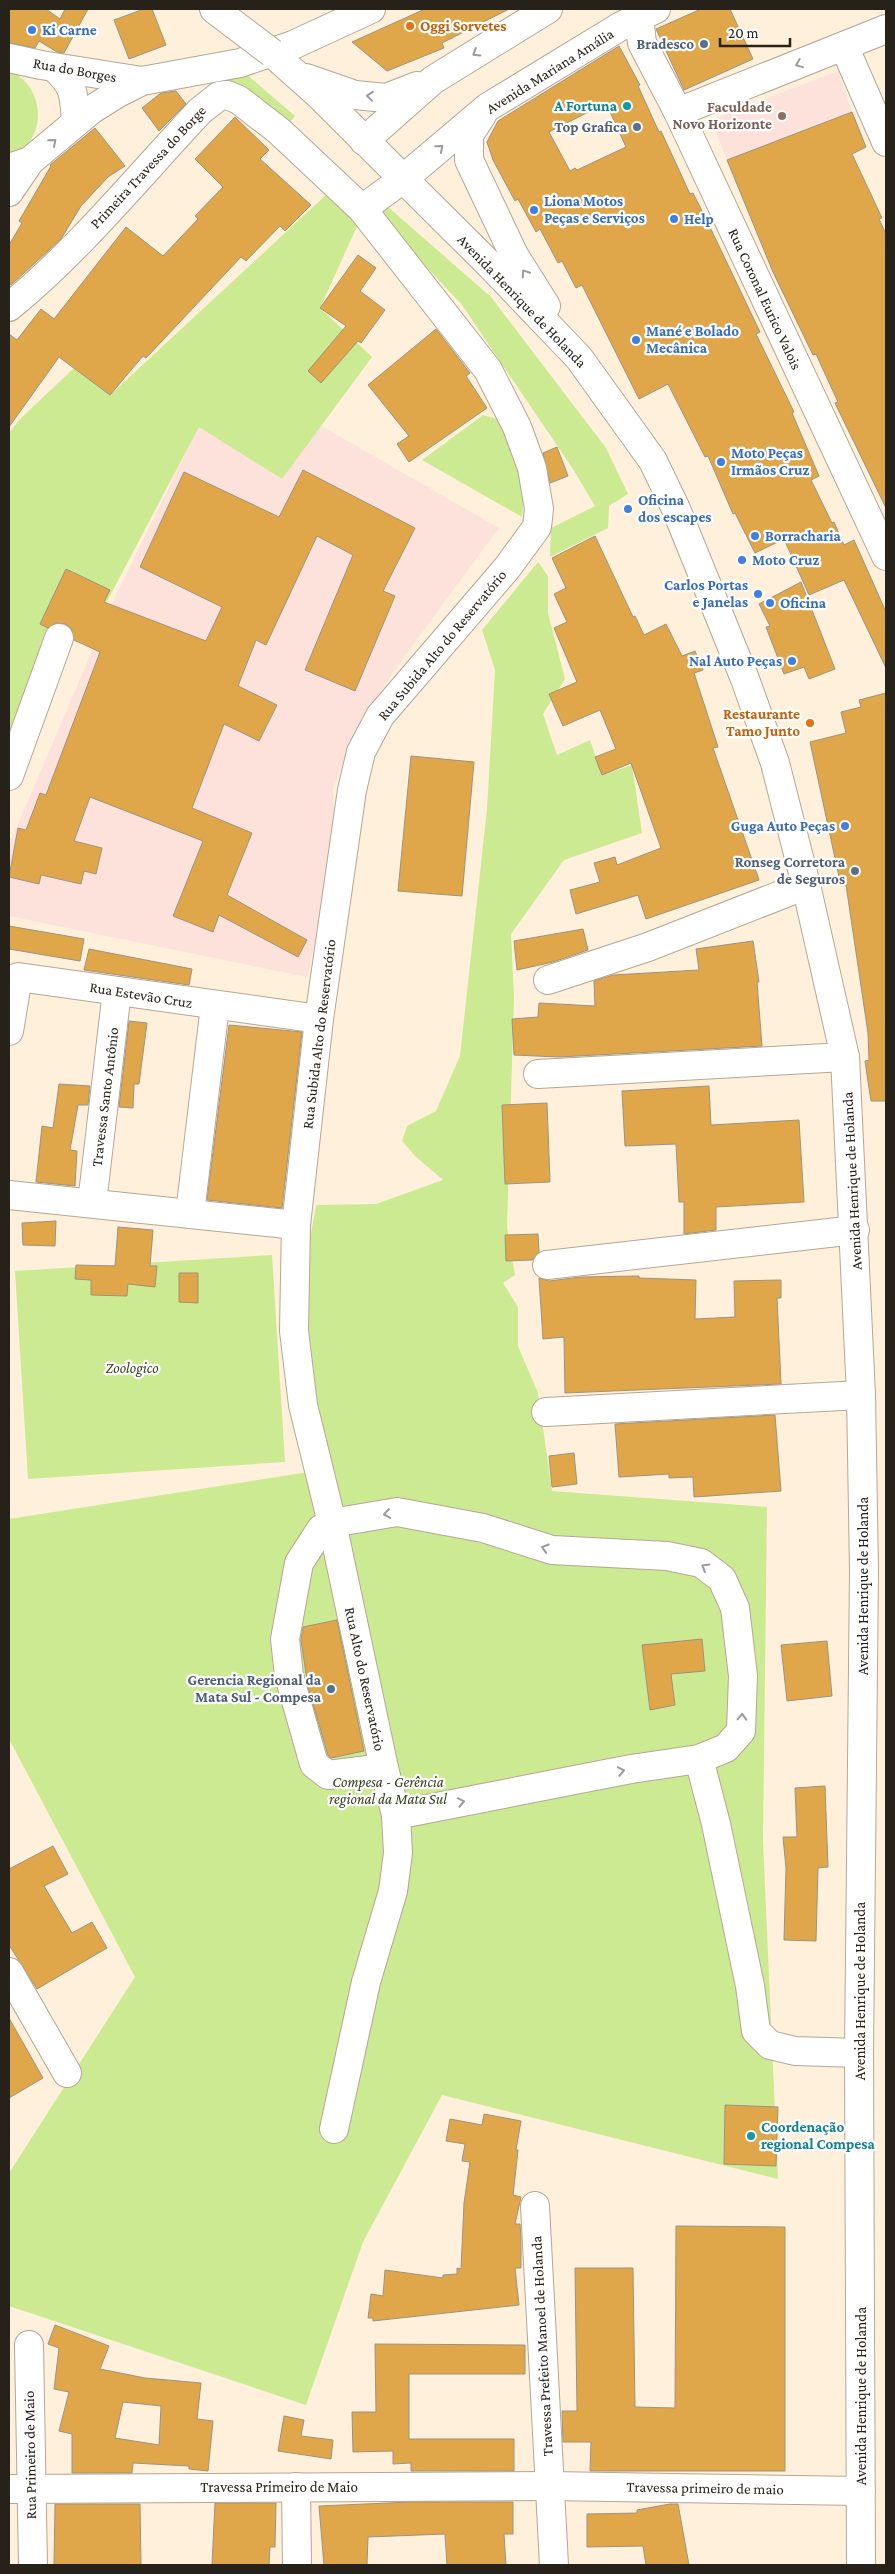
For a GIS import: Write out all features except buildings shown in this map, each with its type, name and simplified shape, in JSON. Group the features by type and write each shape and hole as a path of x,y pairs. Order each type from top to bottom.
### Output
{"street":[{"name":"Avenida Henrique de Holanda","path":"214,9 294,71 491,266 579,358 654,462 676,509 745,679 775,763 806,885 845,1057 855,1230 861,1395 864,1570 859,2052 861,2565"},
{"path":"9,192 20,165 118,92 142,81 227,67 294,45 372,9"},
{"path":"364,141 433,80 548,9"},
{"name":"Avenida Mariana Amália","path":"396,173 488,107 634,19"},
{"name":"Rua Coronal Eurico Valois","path":"634,19 886,556"},
{"path":"678,112 886,29"},
{"path":"844,46 886,142"},
{"name":"Rua do Borges","path":"9,58 55,68 142,81"},
{"path":"55,68 69,81 74,95 76,122"},
{"path":"294,71 355,94 386,98 433,80"},
{"name":"Primeira Travessa do Borge","path":"9,307 73,247 200,111 218,96 227,95 239,100 261,117 362,209"},
{"path":"488,107 469,134 469,160 514,255 579,358"},
{"path":"362,209 396,173 384,142 390,117"},
{"name":"Rua Subida Alto do Reservatório","path":"296,1225 319,1019 352,790 361,752 380,716 507,568 536,527 539,509 532,468 520,435 488,370 362,209"},
{"path":"9,776 59,638"},
{"path":"548,980 648,947 806,885"},
{"name":"Rua Estevão Cruz","path":"9,1031 18,977 319,1019"},
{"name":"Travessa Santo Antônio","path":"92,1203 117,991"},
{"path":"190,1213 215,1006"},
{"path":"538,1074 845,1057"},
{"path":"9,1195 296,1225"},
{"name":"Rua Alto do Reservatório","path":"296,1225 294,1332 303,1405 332,1523 384,1768 396,1815 398,1852 393,1891 366,1982 334,2129"},
{"path":"547,1265 855,1230"},
{"path":"546,1412 861,1395"},
{"path":"384,1768 328,1775 314,1764 289,1676 285,1639 299,1563 321,1529 332,1523 397,1512 483,1528 552,1550 667,1556 701,1563 722,1579 735,1608 743,1676 742,1731 726,1748 699,1759 631,1768 396,1815"},
{"path":"699,1759 716,1824 750,1986 756,2031 770,2045 795,2051 859,2052"},
{"path":"9,1972 67,2073"},
{"name":"Travessa Prefeito Manoel de Holanda","path":"535,2206 554,2565"},
{"name":"Rua Primeiro de Maio","path":"29,2345 19,2489 33,2565"},
{"name":"Travessa primeiro de maio","path":"549,2486 861,2491"},
{"name":"Travessa Primeiro de Maio","path":"19,2489 549,2486"},
{"path":"296,2487 297,2565"}],"shaded area":[{"name":"Faculdade Novo Horizonte","path":"838,71 852,112 727,160 711,120"},
{"path":"320,425 499,528 404,657 360,722 333,788 336,849 307,977 9,916 9,845 116,595 199,426 282,479"}],"green space":[{"path":"9,71 21,78 30,88 36,101 38,114 36,127 31,139 22,149 9,156"},
{"path":"245,73 295,116 287,126 221,81"},
{"path":"327,194 359,222 320,308 372,357 282,479 199,427 84,645 52,630 9,743 9,433 20,419 74,368 110,395"},
{"path":"387,206 491,297 606,448 628,494 609,506 608,528 550,557 551,528 595,506 573,469 462,305 377,214"},
{"path":"483,415 501,420 521,479 523,491 522,517 422,460"},
{"name":"Compesa - Gerência regional da Mata Sul","path":"538,562 548,576 548,613 565,679 543,714 557,755 590,740 602,775 632,765 642,833 564,860 511,934 514,997 507,1227 515,1275 503,1283 518,1307 518,1346 538,1393 552,1491 767,1507 763,1841 778,2179 442,2095 363,2242 306,2405 9,2306 9,2173 135,1977 9,1739 9,1519 309,1472 331,1461 309,1368 304,1273 316,1205 376,1204 443,1180 416,1157 402,1141 407,1126 436,1111 460,1056 487,809 495,670 482,630"},
{"name":"Zoologico","path":"272,1255 285,1462 28,1479 15,1271"}],"place":[{"name":"Oggi Sorvetes","path":"410,26"},
{"name":"Ki Carne","path":"32,30"},
{"name":"Bradesco","path":"704,44"},
{"name":"A Fortuna","path":"627,106"},
{"name":"Faculdade Novo Horizonte","path":"782,116"},
{"name":"Top Grafica","path":"637,127"},
{"name":"Liona Motos Peças e Serviços","path":"534,210"},
{"name":"Help","path":"674,219"},
{"name":"Mané e Bolado Mecânica","path":"636,340"},
{"name":"Moto Peças Irmãos Cruz","path":"721,462"},
{"name":"Oficina dos escapes","path":"628,509"},
{"name":"Borracharia","path":"755,536"},
{"name":"Moto Cruz","path":"742,560"},
{"name":"Carlos Portas e Janelas","path":"758,594"},
{"name":"Oficina","path":"770,603"},
{"name":"Nal Auto Peças","path":"792,661"},
{"name":"Restaurante Tamo Junto","path":"810,723"},
{"name":"Guga Auto Peças","path":"845,826"},
{"name":"Ronseg Corretora de Seguros","path":"855,871"},
{"name":"Gerencia Regional da Mata Sul - Compesa","path":"331,1689"},
{"name":"Coordenação regional Compesa","path":"751,2136"}]}
